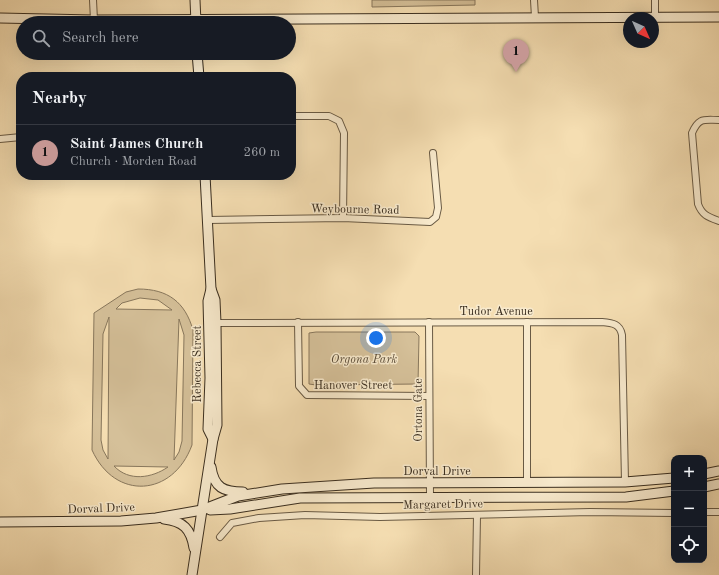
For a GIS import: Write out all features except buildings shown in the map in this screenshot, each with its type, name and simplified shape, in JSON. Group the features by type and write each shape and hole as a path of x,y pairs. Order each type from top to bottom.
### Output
{"main road":[{"path":"195,0 196,16"},
{"path":"296,20 623,17"},
{"path":"659,17 719,17"},
{"path":"0,18 16,18"},
{"path":"198,60 199,72"},
{"name":"Rebecca Street","path":"204,180 211,289 208,301 210,378 208,429 213,439"},
{"name":"Rebecca Street","path":"192,575 213,439 217,425 216,322 215,300 211,289"},
{"path":"210,460 214,479 223,490 233,492 259,492"},
{"path":"707,473 719,471"},
{"name":"Dorval Drive","path":"202,510 238,496 259,492 374,483 625,482 671,478"},
{"path":"707,486 719,484"},
{"name":"Dorval Drive","path":"0,522 120,521 156,518 202,510 230,509 300,498 626,497 671,491"},
{"path":"156,518 173,520 186,527 191,534 195,556"}],"street":[{"path":"93,0 94,16"},
{"path":"534,0 535,17"},
{"path":"655,0 655,12"},
{"path":"296,116 329,116 339,121 344,133 343,218"},
{"path":"719,120 702,120 696,124 692,133 698,204 706,217 719,221"},
{"path":"0,140 16,138"},
{"name":"Weybourne Road","path":"208,220 343,218 430,222 436,217 438,208 433,153"},
{"name":"Tudor Avenue","path":"216,322 611,322 620,329 622,336 625,400 625,482"},
{"name":"Hanover Street","path":"298,322 299,386 307,396 428,396"},
{"name":"Ortona Gate","path":"429,322 428,396 430,497"},
{"path":"527,322 527,483"},
{"path":"707,512 719,512"},
{"name":"Margaret Drive","path":"220,537 232,524 259,518 305,515 380,517 477,514 671,513"},
{"path":"476,575 477,514"}],"green space":[{"path":"372,0 475,0 475,5 372,7"},
{"path":"138,289 158,291 174,299 190,320 193,330 192,445 183,462 172,475 158,483 144,486 129,485 115,478 102,467 92,450 94,313 126,292","holes":["140,298 158,300 172,310 116,309 122,303","109,317 108,459 103,450 101,440 103,334","179,319 184,335 182,441 179,452 174,460","114,466 168,467 155,474 141,477 133,476 120,471"]},
{"name":"Orgona Park","path":"415,332 419,336 418,384 309,384 309,333"}],"place":[{"name":"Saint James Church","path":"516,72"}]}
